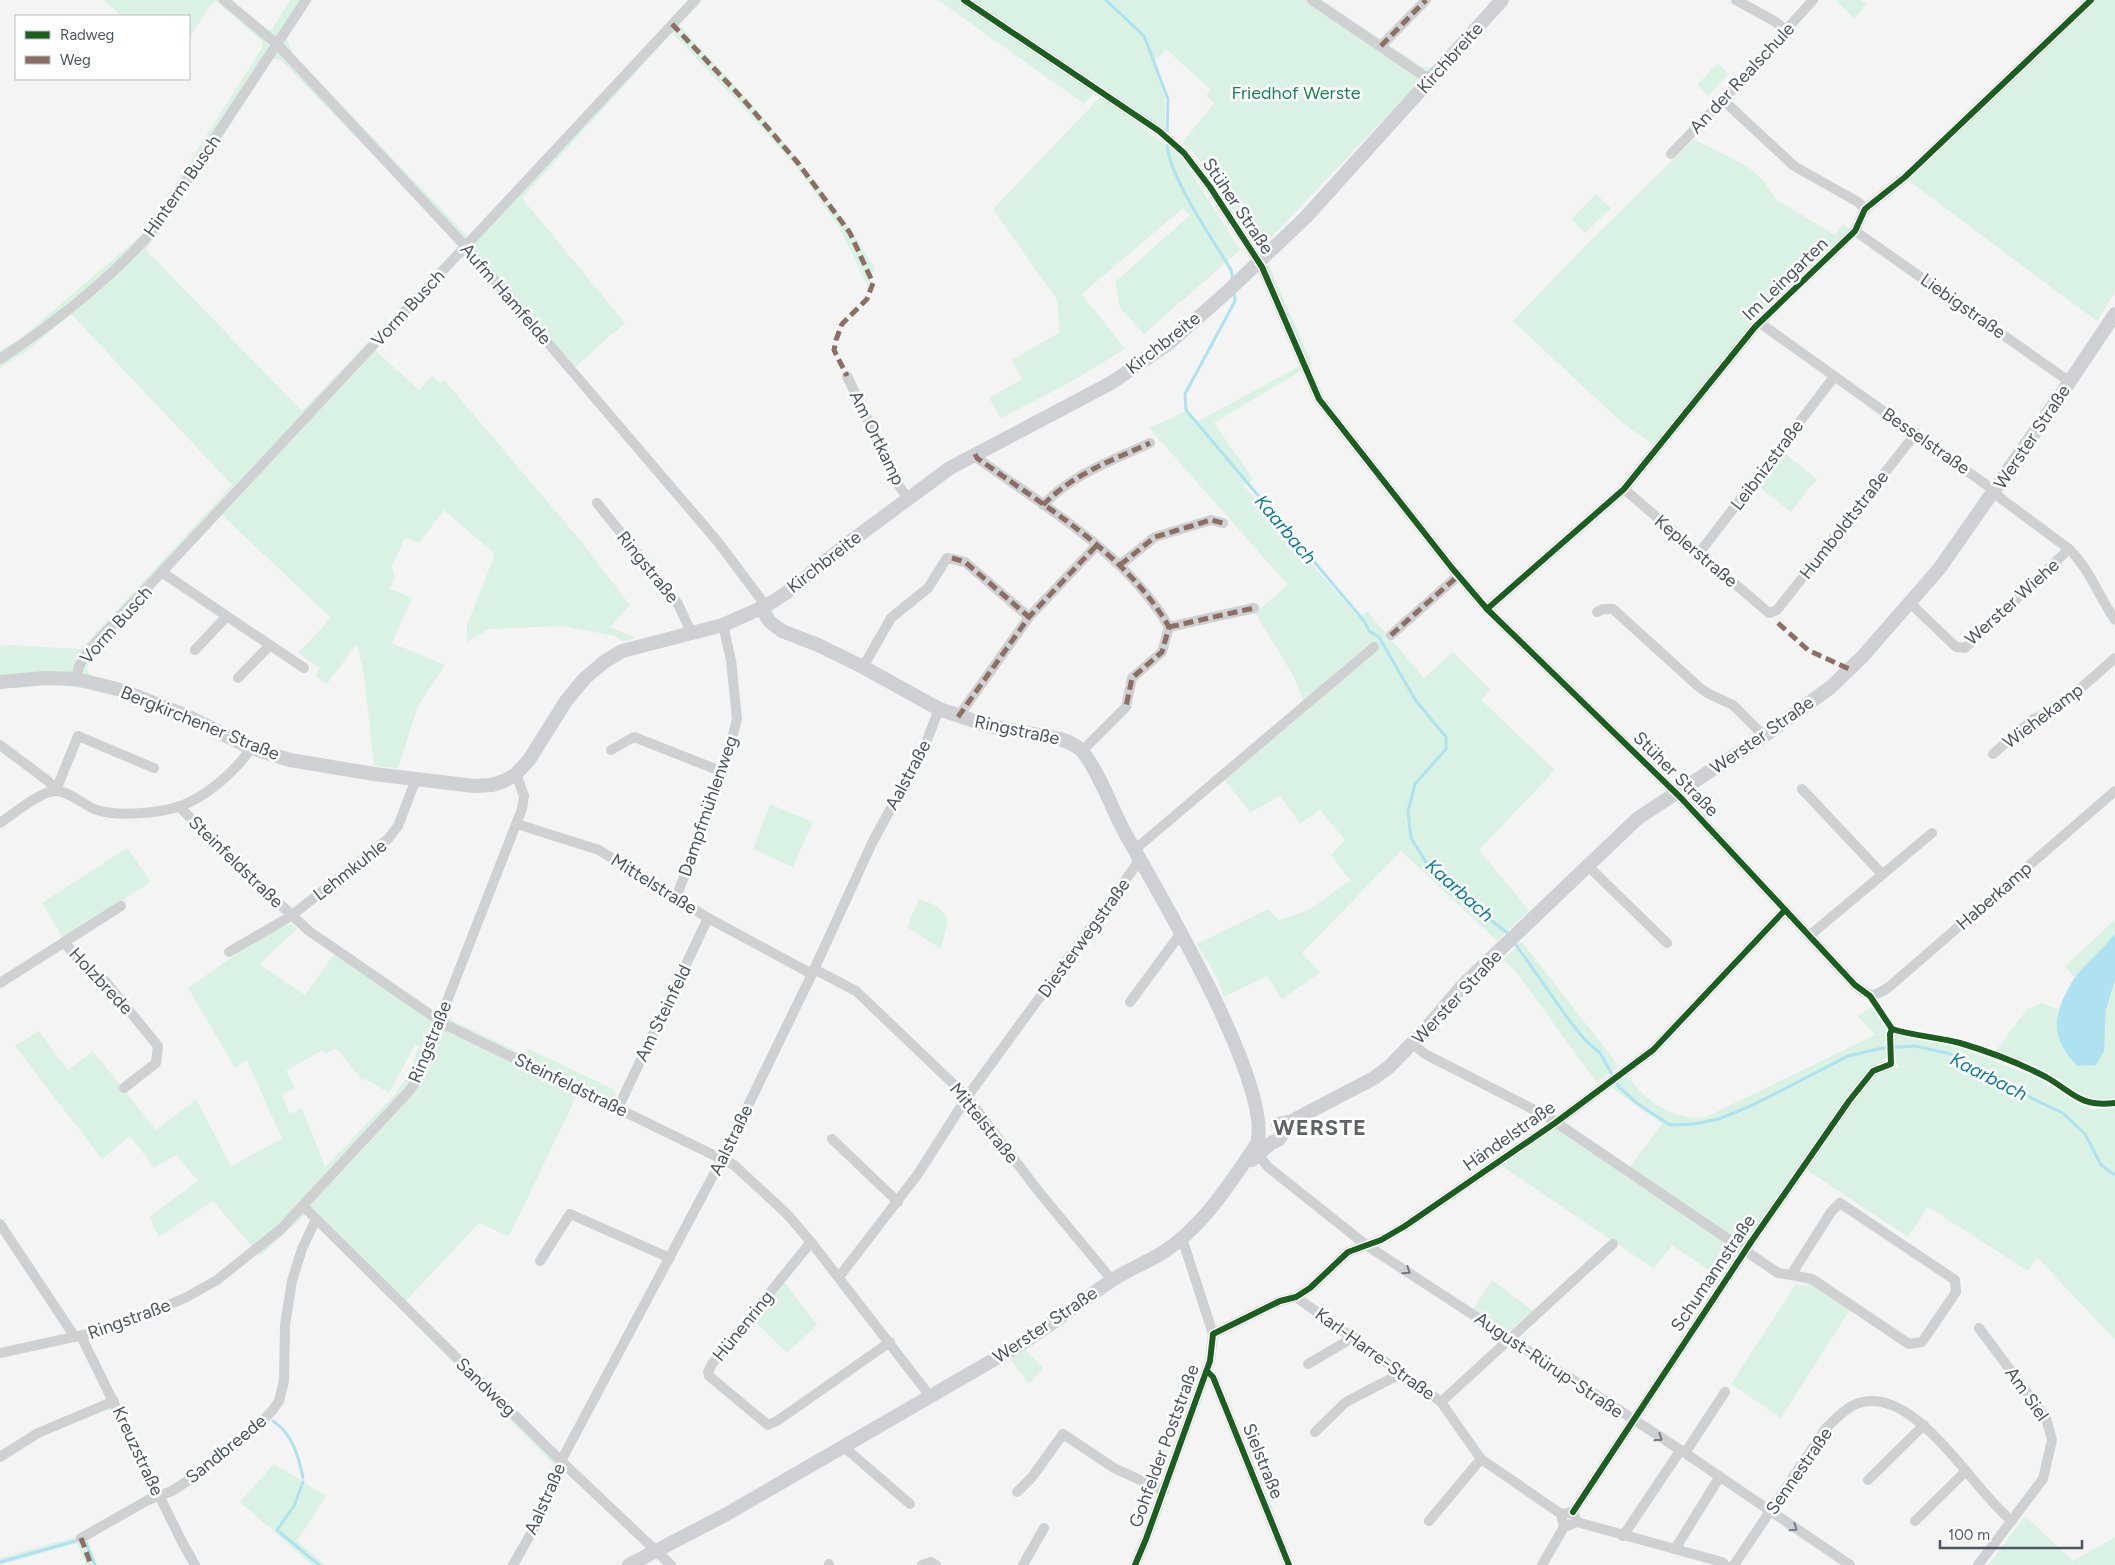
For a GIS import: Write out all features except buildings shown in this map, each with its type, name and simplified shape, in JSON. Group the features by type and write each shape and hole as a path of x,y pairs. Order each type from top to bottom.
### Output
{"street":[{"name":"Aufm Hamfelde","path":"224,0 278,45 466,247 718,542 763,607"},
{"name":"Hinterm Busch","path":"0,359 76,304 149,236 278,45 306,0"},
{"name":"Vorm Busch","path":"76,679 83,658 695,0"},
{"name":"Stüher Straße","path":"964,0 1159,131 1184,153 1210,187 1258,262 1319,399 1459,575 1487,609 1675,792 1855,985 1870,996"},
{"path":"1312,0 1430,80"},
{"path":"1382,46 1426,0"},
{"name":"Kirchbreite","path":"763,607 786,593 851,540 934,479 975,454 1078,401 1140,365 1168,344 1227,292 1306,217 1502,0"},
{"path":"1736,0 1774,21 1786,30"},
{"name":"An der Realschule","path":"1671,154 1723,100 1813,0"},
{"name":"Im Leingarten","path":"1487,609 1624,489 1760,322 1856,231 1865,210 1905,177 2090,0"},
{"path":"1723,100 1794,166 1858,202 1865,210"},
{"name":"Liebigstraße","path":"1856,231 2070,382"},
{"name":"Werster Straße","path":"1230,1183 1280,1129 1381,1074 1413,1044 1456,993 1638,818 1675,792 1764,736 1831,687 1863,656 1938,569 1995,491 2115,314"},
{"name":"Besselstraße","path":"1760,322 1995,491 2069,549 2078,557 2102,602 2115,620"},
{"name":"Am Ortkamp","path":"847,376 898,484 908,499"},
{"name":"Leibnizstraße","path":"1700,552 1834,377"},
{"name":"Humboldtstraße","path":"1769,613 1777,610 1916,433"},
{"path":"1043,505 1059,488 1092,469 1150,443"},
{"path":"975,454 977,458 1043,505 1120,565 1158,609 1169,626 1162,652 1132,678 1126,707 1082,751"},
{"name":"Keplerstraße","path":"1624,489 1693,550 1700,552 1769,613"},
{"name":"Ringstraße","path":"597,503 678,604 685,615 692,634"},
{"path":"1120,565 1154,537 1210,520 1223,523"},
{"path":"958,717 1029,617 1096,546"},
{"name":"Werster Wiehe","path":"1910,603 1956,648 1965,648 2069,549"},
{"path":"863,667 891,618 928,588 947,558 964,562 1029,617"},
{"name":"Vorm Busch","path":"163,573 304,668"},
{"path":"1391,635 1459,575"},
{"path":"516,774 533,754 566,701 585,678 598,667 622,651 723,625 763,607"},
{"name":"Ringstraße","path":"763,607 770,622 782,631 818,645 863,667 939,710 989,726 1071,742 1082,751 1095,771 1136,852 1202,971 1252,1092 1264,1111 1280,1129"},
{"path":"1169,626 1254,608"},
{"path":"1596,612 1603,608 1613,609 1699,687 1709,694 1733,705 1764,736"},
{"path":"194,650 226,617"},
{"name":"Dampfmühlenweg","path":"676,898 723,772 737,720 731,660 723,625"},
{"path":"238,678 270,645"},
{"name":"Diesterwegstraße","path":"839,1278 922,1169 967,1097 1137,864 1136,852 1139,846 1374,647"},
{"name":"Wiehekamp","path":"1993,754 2033,718 2056,710 2115,658"},
{"name":"Bergkirchener Straße","path":"0,682 46,678 76,679 121,690 145,698 251,748 299,762 416,779 483,786 504,782 516,774"},
{"name":"Aalstraße","path":"514,1565 533,1530 561,1461 723,1157 813,971 873,841 924,748 939,710"},
{"path":"56,790 78,736 154,768"},
{"path":"611,750 634,737 723,772"},
{"path":"0,745 48,781 56,790 98,811 117,814 179,806 194,799 216,784 239,764 251,748"},
{"name":"Ringstraße","path":"0,1353 78,1337 131,1322 203,1289 252,1254 281,1229 412,1087 517,824 524,796 516,774"},
{"name":"Lehmkuhle","path":"229,952 291,916 395,833 416,779"},
{"path":"1802,789 1882,874"},
{"path":"0,823 46,792 56,790"},
{"name":"Haberkamp","path":"1870,996 1878,995 1889,987 2115,791"},
{"name":"Steinfeldstraße","path":"179,806 291,916 309,931 439,1020 723,1157 734,1165 787,1214 811,1242 930,1396"},
{"name":"Mittelstraße","path":"517,824 599,850 708,918 856,991 967,1097 1039,1192 1112,1280"},
{"path":"1809,936 1932,833"},
{"path":"1588,866 1667,943"},
{"name":"Holzbrede","path":"0,983 121,906"},
{"name":"Händelstraße","path":"1212,1334 1280,1301 1296,1297 1310,1288 1348,1252 1381,1240 1404,1226 1555,1123 1653,1050 1785,910"},
{"name":"Am Steinfeld","path":"618,1108 708,918"},
{"path":"1130,1002 1181,933"},
{"name":"Holzbrede","path":"64,942 92,976 106,982 158,1046 156,1063 124,1088"},
{"path":"1413,1044 1425,1054 1548,1117 1778,1273 1812,1279 1909,1344 1922,1342 1956,1292 1955,1280 1840,1203 1831,1212 1791,1275"},
{"name":"Schumannstraße","path":"1575,1517 1632,1420 1746,1251 1869,1075 1873,1071 1891,1064"},
{"name":"Ringstraße","path":"1252,1092 1260,1131"},
{"name":"Werster Straße","path":"630,1565 844,1446 1046,1329 1112,1280 1162,1253 1182,1238 1206,1213 1257,1144 1260,1131 1268,1121 1280,1129"},
{"path":"1260,1131 1264,1140 1280,1129"},
{"path":"832,1139 898,1202"},
{"name":"August-Rürup-Straße","path":"1258,1154 1268,1168 1366,1245 1683,1452 1850,1565"},
{"name":"Sandweg","path":"303,1206 561,1461 672,1565"},
{"path":"540,1262 570,1214 670,1258"},
{"name":"Sandbreede","path":"81,1538 194,1476 230,1450 272,1411 279,1401 286,1367 285,1325 292,1281 302,1249 316,1218"},
{"name":"Kreuzstraße","path":"0,1224 78,1337 114,1401 159,1496 196,1565"},
{"name":"Gohfelder Poststraße","path":"1135,1565 1164,1491 1210,1361 1212,1334 1182,1238"},
{"name":"Hünenring","path":"811,1242 712,1364 708,1372 709,1376 768,1425 777,1422 890,1342"},
{"path":"1441,1402 1613,1244"},
{"name":"Karl-Harre-Straße","path":"1296,1297 1354,1337 1441,1402 1481,1459 1561,1514"},
{"name":"Am Siel","path":"1978,1565 2043,1479 2052,1440 2046,1418 1979,1328"},
{"path":"1308,1364 1354,1337"},
{"name":"Sielstraße","path":"1207,1371 1213,1377 1289,1565"},
{"path":"1315,1432 1346,1402 1396,1376 1400,1371"},
{"path":"1624,1536 1726,1392"},
{"path":"0,1457 38,1434 114,1401"},
{"name":"Sennestraße","path":"1734,1565 1826,1428 1857,1403 1883,1401 1924,1425 1966,1470 2003,1515 2012,1521"},
{"path":"1868,1480 1924,1425"},
{"path":"1017,1492 1032,1477 1063,1434 1114,1468 1164,1491"},
{"path":"844,1446 910,1504"},
{"path":"1429,1520 1481,1459"},
{"path":"1915,1521 1966,1470"},
{"path":"1675,1549 1719,1478"},
{"path":"1564,1527 1561,1514 1575,1517 1624,1536 1722,1562 1725,1565"},
{"path":"1542,1565 1564,1527 1575,1517"},
{"path":"1023,1565 1044,1528"},
{"path":"922,1565 931,1562 936,1565"}],"green space":[{"path":"103,0 215,0 190,36 190,15 121,15"},
{"path":"215,0 230,0 265,30 272,29 290,0 311,0 287,38 292,53 468,237 689,0 703,0 679,25 758,112 808,172 854,235 875,268 868,287 840,229 796,166 672,33 522,198 625,323 574,368 473,250 465,258 459,259 375,350 419,390 432,376 441,383 444,380 581,541 630,605 610,627 637,638 622,641 615,636 563,626 489,629 467,642 467,625 495,554 444,510 419,543 405,538 392,566 395,577 390,589 412,598 392,643 445,665 418,706 398,768 374,766 364,675 357,644 327,684 315,676 320,668 298,653 331,618 222,515 89,658 87,671 93,676 89,689 50,684 0,689 0,646 81,649 232,485 71,314 28,350 0,368 0,350 20,339 145,232 262,48 262,41","holes":["273,59 280,59 457,242 459,247 302,411 146,250 166,224"]},
{"name":"Friedhof Werste","path":"938,0 1322,0 1422,67 1434,67 1261,248 1228,202 1224,204 1215,189 1219,186 1191,149 1182,143 1214,103 1206,96 1211,90 1166,49 1155,61 1165,98 1165,132 1101,85 1084,104"},
{"path":"1835,0 1861,0 1866,4 1855,19"},
{"path":"2093,0 2115,0 2115,292 2097,321 1906,179"},
{"path":"1718,63 1729,74 1708,96 1697,85"},
{"path":"1101,96 1181,157 1240,250 1144,334 1120,308 1115,282 1190,215 1183,208 1082,294 1125,349 1069,383 1001,418 989,398 1022,379 1012,360 1060,332 1057,300 993,209"},
{"path":"1694,139 1748,167 1762,179 1776,199 1835,235 1842,224 1851,230 1755,323 1655,446 1620,421 1513,321 1587,244"},
{"path":"1596,194 1611,208 1585,233 1571,219"},
{"path":"1269,265 1312,364 1214,423 1253,479 1244,486 1358,617 1367,611 1424,678 1453,652 1490,689 1481,700 1555,770 1479,850 1529,910 1497,941 1401,851 1302,953 1321,972 1282,999 1267,976 1224,997 1217,977 1197,944 1268,909 1279,920 1309,910 1350,880 1331,855 1345,840 1320,810 1300,824 1280,796 1250,813 1225,780 1368,658 1363,651 1304,702 1293,675 1255,613 1288,585 1149,428 1184,412 1198,421 1302,365 1261,271"},
{"path":"1783,452 1817,479 1791,512 1757,485"},
{"path":"770,804 813,822 793,867 753,849"},
{"path":"127,848 151,882 63,938 42,903"},
{"path":"919,899 937,906 947,917 941,949 907,927"},
{"path":"2115,920 2115,934 2103,950 2074,977 2065,966"},
{"path":"282,925 292,925 297,929 259,964 305,995 336,951 431,1016 447,1014 453,1021 525,1055 529,1049 615,1090 617,1105 580,1089 510,1234 508,1236 479,1223 406,1301 554,1447 559,1449 553,1464 307,1213 260,1256 213,1201 159,1237 149,1217 198,1181 176,1155 154,1168 130,1136 102,1159 15,1046 39,1031 68,1070 93,1051 156,1130 196,1099 231,1166 282,1139 247,1060 235,1068 188,988 255,941","holes":["415,1045 419,1046 410,1072 395,1094 325,1167 302,1108 290,1114 282,1095 295,1088 286,1071 322,1050 326,1054 336,1048 363,1081 365,1079 389,1093"]},
{"path":"1522,942 1619,1066 1597,1083 1514,969 1503,960"},
{"path":"2115,980 2115,1099 2088,1098 2056,1078 1995,1052 2027,1009 2042,1003 2058,1009 2057,1025 2060,1040 2077,1066 2106,1031 2106,1010"},
{"path":"1872,1006 1887,1031 1886,1058 1866,1072 1858,1082 1748,1238 1737,1240 1630,1167 1662,1124 1612,1088 1627,1076 1643,1094 1660,1107 1680,1116 1704,1118 1875,1035 1858,1016"},
{"path":"1894,1032 1959,1047 2041,1080 2079,1104 2091,1109 2115,1108 2115,1340 2037,1257 2028,1271 1928,1207 1908,1237 1807,1170 1871,1078 1884,1070 1900,1067 1893,1059"},
{"path":"1557,1128 1732,1245 1735,1256 1720,1278 1672,1245 1654,1269 1502,1166"},
{"path":"1492,1280 1533,1311 1511,1330 1506,1331 1473,1309"},
{"path":"784,1282 817,1325 787,1353 754,1320"},
{"path":"1811,1283 1853,1305 1781,1418 1731,1384 1796,1284 1806,1286"},
{"path":"1024,1348 1043,1368 1029,1384 1009,1358"},
{"path":"111,1399 159,1498 87,1538 97,1565 86,1565 77,1543 0,1565 0,1558 75,1537 146,1495 149,1490 113,1411 107,1410 40,1437"},
{"path":"274,1464 326,1496 297,1541 325,1565 312,1565 240,1502"},
{"path":"2025,1516 2073,1561 2115,1537 2115,1565 1988,1565"}],"water":[{"path":"2115,934 2115,980 2106,1010 2104,1051 2096,1065 2077,1066 2059,1040 2057,1031 2058,1013 2061,1003 2075,978"}],"waterway":[{"name":"Kaarbach","path":"1106,0 1144,36 1168,99 1167,134"},
{"name":"Kaarbach","path":"1167,140 1169,154 1182,188 1231,270 1233,280"},
{"name":"Kaarbach","path":"1234,291 1235,301 1185,394 1186,410 1365,622 1369,631 1379,637 1416,701 1446,737 1446,749 1415,784 1408,811 1411,838 1426,862 1476,909 1509,934"},
{"name":"Kaarbach","path":"1514,942 1569,1020 1585,1040 1600,1053 1619,1087 1638,1104 1670,1125 1694,1124 1719,1119 1755,1104 1848,1056 1883,1048 1915,1046 1951,1054 2001,1078 2033,1099 2063,1113 2085,1134 2101,1165 2115,1175"},
{"path":"273,1421 280,1426 294,1446 303,1478"},
{"path":"303,1482 294,1506 277,1530 319,1565"},
{"path":"0,1562 79,1540"},
{"path":"86,1543 95,1565"}],"marked path":[{"path":"1381,46 1426,0"},
{"path":"672,24 742,98 798,163 850,233 873,283 867,299 842,324 836,340 834,350 847,376"},
{"path":"1043,505 1055,494 1080,477 1107,462 1150,443"},
{"path":"975,454 977,458 1056,513 1107,554 1131,577 1169,627 1162,652 1132,678 1126,707"},
{"path":"1120,565 1155,537 1211,520 1223,523"},
{"path":"958,717 1029,617 1096,546"},
{"path":"952,558 965,562 1029,617"},
{"path":"1391,635 1459,575"},
{"path":"1169,627 1254,608"},
{"path":"1778,623 1808,650 1849,669"},
{"path":"81,1538 91,1565"}],"cycle path":[{"path":"964,0 1159,131 1184,153 1210,187 1262,267 1319,399 1452,568 1487,609 1681,798 1855,985 1870,996 1892,1029 1970,1046 2036,1072 2085,1101 2103,1104 2115,1103"},
{"path":"1487,609 1624,489 1755,327 1855,231 1865,209 1905,177 2091,0"},
{"path":"1135,1565 1210,1361 1213,1334 1280,1301 1296,1297 1310,1288 1348,1252 1381,1240 1405,1226 1555,1123 1653,1050 1785,910"},
{"path":"1573,1512 1751,1242 1849,1101 1873,1071 1891,1064 1890,1034 1892,1029"},
{"path":"1207,1371 1213,1377 1289,1565"}],"district":[{"name":"WERSTE","path":"1320,1127"}]}
